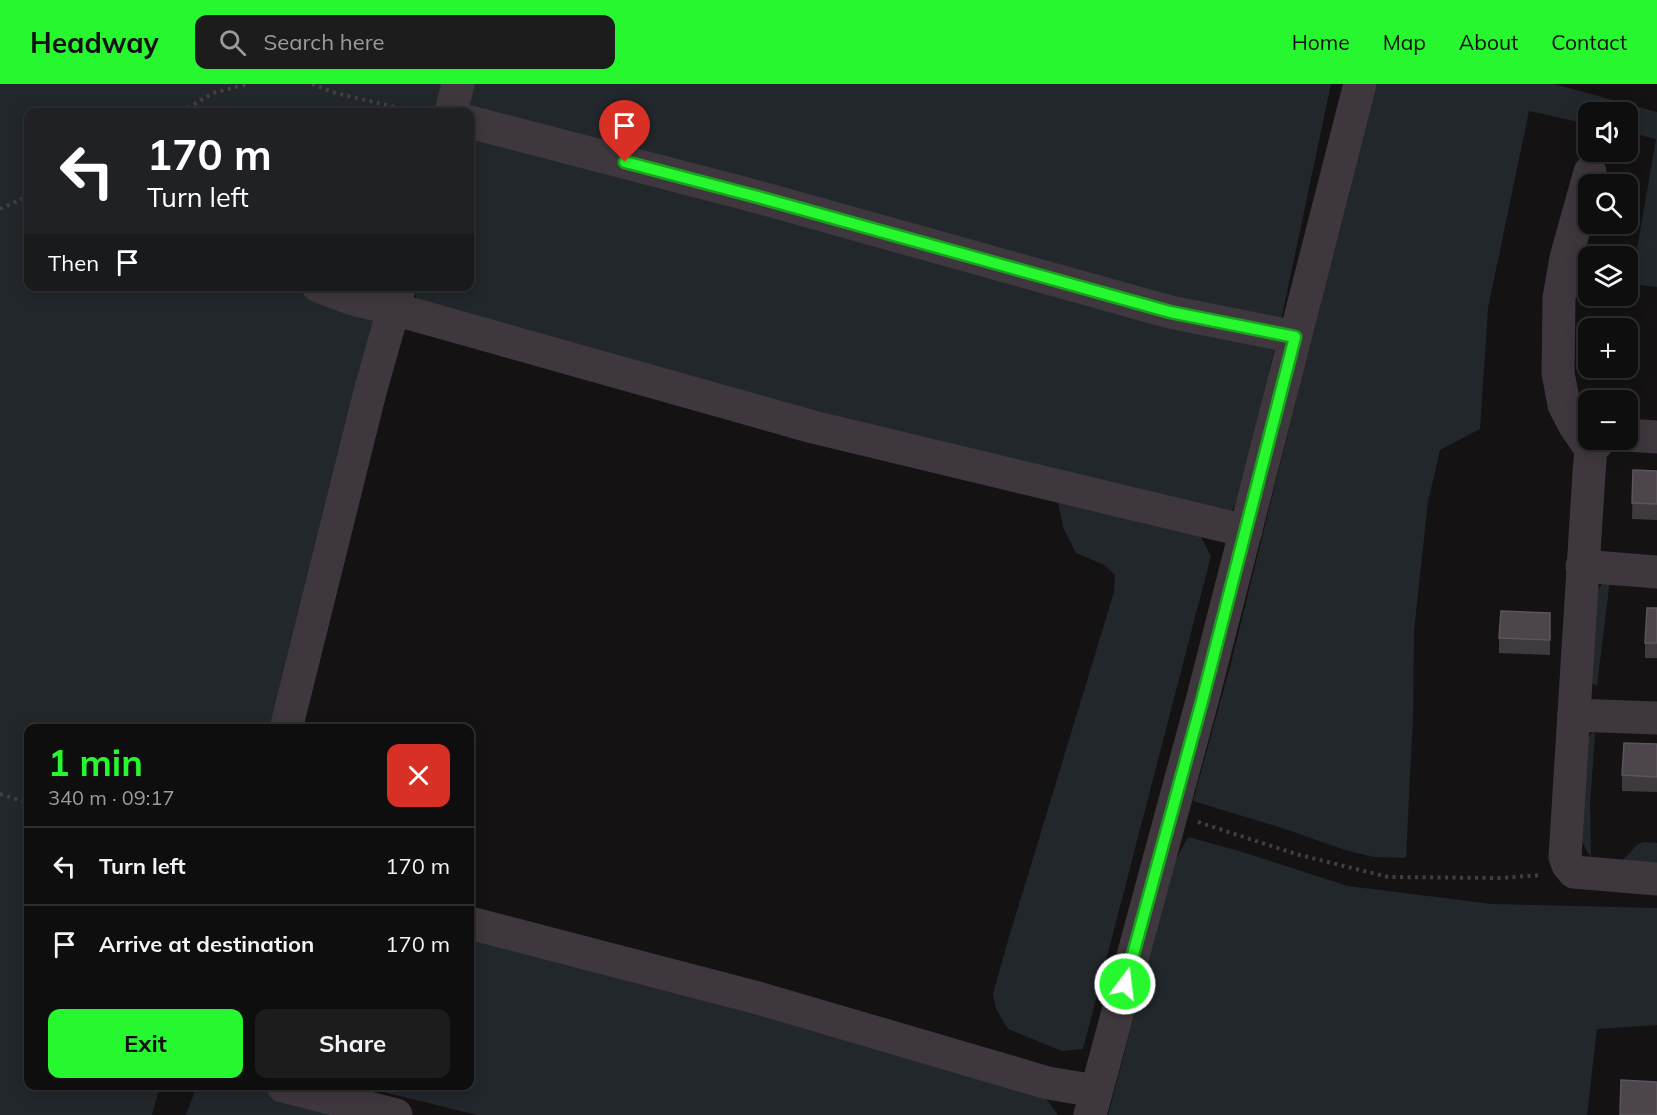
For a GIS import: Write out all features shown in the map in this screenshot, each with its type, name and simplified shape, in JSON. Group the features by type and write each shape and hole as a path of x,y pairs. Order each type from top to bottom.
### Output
{"lane":[{"path":"451,108 458,84"},
{"path":"474,924 758,999 1048,1083 1093,1103 1246,531 1358,85"},
{"path":"474,123 758,197 1170,312 1295,337"},
{"path":"1578,429 1564,405 1558,374 1559,298 1566,258 1590,172"},
{"path":"331,291 353,299 397,298 813,427 1246,531"},
{"path":"287,724 370,392 397,298"},
{"path":"1638,436 1657,437"},
{"path":"1594,450 1582,566 1565,857 1574,872 1657,879"},
{"path":"1582,566 1657,572"},
{"path":"1574,715 1657,718"},
{"path":"299,1090 396,1115"}],"path":[{"path":"188,108 213,93 248,84"},
{"path":"312,84 335,93 394,108"},
{"path":"0,209 24,198"},
{"path":"0,794 24,802"},
{"path":"1172,813 1296,854 1388,877 1502,878 1574,872"}],"shaded area":[{"path":"0,84 446,84 439,108 24,108 24,291 385,291 273,724 24,724 24,1090 159,1090 152,1115 0,1115"},
{"path":"471,84 1331,84 1244,483 1232,511 963,452 418,306 415,291 474,291 474,108 465,108"},
{"path":"1373,84 1554,84 1620,102 1578,102 1578,122 1529,111 1488,308 1480,429 1440,450 1428,502 1414,631 1413,717 1406,858 1374,857 1345,850 1193,801 1231,663 1298,392 1336,222"},
{"path":"1638,107 1657,112 1657,287 1638,285 1638,246 1656,139 1638,134"},
{"path":"1057,498 1200,535 1211,556 1083,1049 1062,1051 1008,1029 996,1009 993,994 1114,592 1115,575 1104,565 1076,553 1063,527"},
{"path":"1610,580 1597,686 1592,683 1597,591 1602,584"},
{"path":"1594,729 1590,804 1591,857 1582,840 1587,741"},
{"path":"1188,837 1348,886 1492,904 1657,908 1657,1025 1597,1029 1587,1115 1108,1115 1175,861"},
{"path":"1643,842 1657,843 1657,867 1618,865 1637,845"},
{"path":"474,935 1042,1093 1058,1115 477,1115 375,1090 474,1090"},
{"path":"195,1090 258,1090 358,1115 186,1115"}],"building":[{"path":"1633,470 1657,471 1657,504 1632,503"},
{"path":"1647,608 1657,608 1657,643 1645,643"},
{"path":"1501,611 1550,613 1550,640 1499,638"},
{"path":"1624,743 1657,744 1657,777 1622,775"},
{"path":"1621,1080 1657,1082 1657,1115 1620,1115"}],"route":[{"path":"625,162 1170,312 1295,337 1202,701 1125,984"}]}
